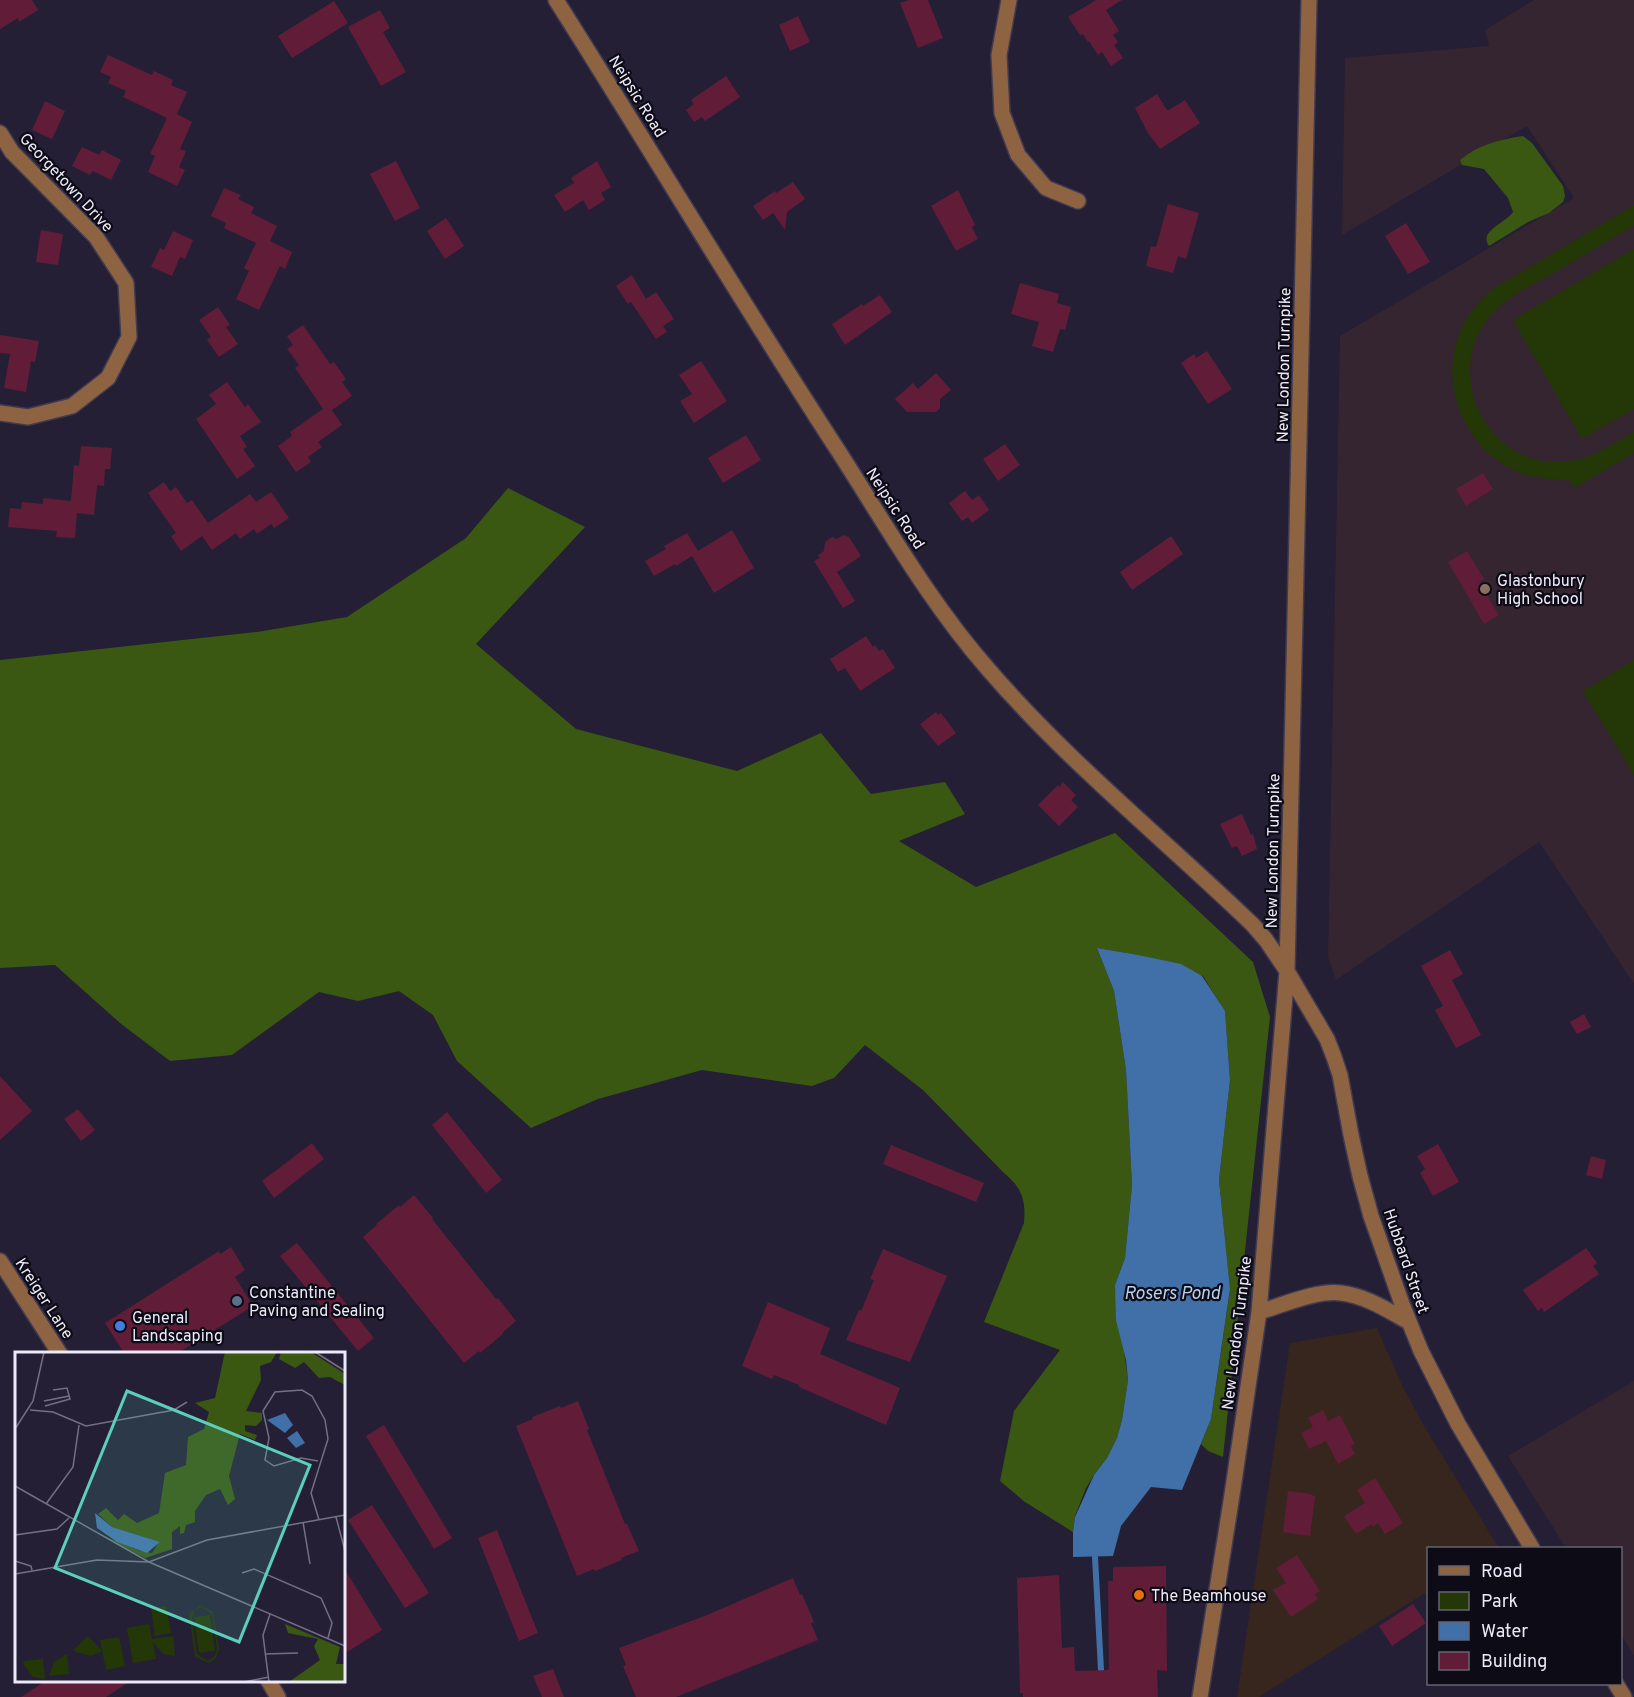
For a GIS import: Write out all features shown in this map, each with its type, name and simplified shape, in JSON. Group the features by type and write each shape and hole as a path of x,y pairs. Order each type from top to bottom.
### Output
{"street":[{"name":"Neipsic Road","path":"556,0 772,349 925,585 955,627 987,669 1080,765 1253,925 1287,970"},
{"path":"1009,0 999,55 1002,112 1018,155 1046,188 1078,201"},
{"name":"New London Turnpike","path":"1200,1697 1259,1312 1287,970 1309,0"},
{"name":"Georgetown Drive","path":"0,133 12,152 96,237 126,283 129,337 108,378 72,406 28,417 0,413"},
{"name":"Hubbard Street","path":"1287,970 1334,1057 1340,1075 1351,1136 1366,1196 1384,1256 1409,1322 1438,1388 1531,1547"},
{"name":"Kreiger Lane","path":"0,1262 59,1352"},
{"path":"1259,1312 1314,1296 1338,1293 1371,1302 1409,1322"},
{"path":"269,1682 278,1697"}],"shaded area":[{"name":"Glastonbury High School","path":"1534,0 1634,0 1634,984 1539,842 1336,980 1328,957 1340,336 1574,198 1527,126 1342,235 1345,58 1489,46 1485,30"},
{"path":"1377,1328 1402,1385 1424,1426 1498,1547 1427,1547 1427,1596 1425,1593 1259,1697 1237,1697 1290,1343"},
{"path":"1634,1381 1634,1656 1622,1636 1622,1547 1565,1547 1508,1456"}],"green space":[{"path":"1523,136 1532,143 1563,186 1565,196 1563,202 1549,213 1528,222 1489,246 1487,236 1513,212 1508,198 1484,169 1462,165 1460,160 1474,150"},
{"path":"1634,205 1634,226 1527,287 1497,308 1482,327 1473,349 1470,373 1473,395 1482,417 1495,435 1513,449 1534,459 1569,461 1598,452 1634,432 1634,453 1574,488 1569,480 1543,478 1518,472 1486,451 1473,435 1463,417 1456,398 1453,378 1453,358 1458,337 1469,314 1491,290"},
{"path":"1634,249 1634,409 1582,439 1513,320"},
{"path":"508,488 585,527 476,644 576,729 737,771 821,733 871,794 945,782 965,814 899,841 976,887 1115,833 1253,962 1270,1017 1223,1457 1208,1451 1201,1444 1211,1419 1230,1290 1219,1180 1230,1080 1225,1012 1203,976 1133,954 1097,948 1114,991 1126,1070 1132,1185 1125,1258 1115,1285 1128,1380 1117,1438 1107,1458 1086,1488 1075,1516 1073,1532 1025,1502 1000,1481 1014,1411 1060,1350 984,1322 1024,1223 1024,1207 1019,1189 923,1090 865,1045 834,1078 812,1086 702,1070 598,1099 531,1128 457,1061 433,1015 399,991 358,1001 319,992 232,1055 170,1061 120,1023 55,965 0,968 0,660 257,632 347,617 466,538"},
{"path":"1634,660 1634,775 1583,691"}],"water":[{"name":"Rosers Pond","path":"1097,948 1181,964 1202,976 1225,1011 1230,1080 1219,1180 1230,1289 1211,1419 1182,1490 1151,1487 1121,1526 1113,1556 1073,1557 1075,1517 1094,1475 1107,1458 1117,1438 1128,1380 1126,1360 1116,1320 1115,1285 1125,1258 1132,1185 1126,1070 1114,991"}],"building":[{"path":"0,0 32,0 38,10 19,22 18,18 0,29"},
{"path":"909,0 928,0 943,38 918,48 900,3"},
{"path":"1096,0 1122,0 1106,10 1119,31 1113,35 1118,42 1114,45 1123,58 1111,66 1102,52 1098,55 1083,34 1080,35 1068,17"},
{"path":"334,1 348,23 292,58 278,36"},
{"path":"380,10 390,28 383,32 406,72 381,86 348,27"},
{"path":"798,16 810,42 790,51 779,25"},
{"path":"108,55 152,75 154,71 173,80 171,85 187,92 177,114 192,122 180,149 186,151 179,167 185,170 177,186 148,172 155,156 150,154 167,118 123,97 126,91 108,83 111,77 100,72"},
{"path":"726,76 740,97 705,121 702,117 694,122 686,110 694,104 691,100"},
{"path":"1157,94 1167,110 1185,100 1200,123 1160,149 1148,133 1135,108"},
{"path":"45,101 65,111 52,139 32,130"},
{"path":"82,147 99,155 102,150 121,160 111,180 93,171 90,175 72,166"},
{"path":"396,161 420,208 395,221 370,174"},
{"path":"597,161 611,187 601,193 605,200 589,210 583,200 565,212 554,195 574,183 571,178"},
{"path":"793,182 805,199 787,212 785,230 773,213 763,220 753,206"},
{"path":"224,188 241,195 238,199 254,207 251,213 277,226 270,241 292,252 285,269 280,266 259,310 236,299 249,271 244,268 256,243 224,228 226,223 211,216"},
{"path":"958,190 975,225 972,227 978,239 956,251 931,206"},
{"path":"1168,204 1199,213 1186,259 1178,256 1173,273 1146,266 1151,246 1156,247"},
{"path":"446,218 464,246 445,259 427,231"},
{"path":"1406,223 1430,262 1408,274 1385,236"},
{"path":"41,230 63,234 58,265 36,262"},
{"path":"173,231 193,240 185,259 180,257 172,276 151,267 160,248 164,250"},
{"path":"632,275 646,299 656,292 674,319 663,326 667,332 656,339 631,302 628,304 616,286"},
{"path":"1020,283 1059,294 1057,303 1071,307 1065,330 1060,329 1053,352 1032,346 1039,322 1011,314"},
{"path":"880,295 892,312 845,345 832,324"},
{"path":"218,307 230,325 226,327 238,344 219,357 207,340 211,337 199,320"},
{"path":"303,325 330,364 334,362 346,379 342,382 352,396 332,410 342,425 318,442 322,447 308,457 311,462 296,472 278,446 292,436 290,432 323,409 295,368 299,365 287,349 293,345 287,336"},
{"path":"0,335 39,341 35,362 31,361 26,392 4,388 10,354 0,353"},
{"path":"1207,351 1232,389 1208,404 1181,363 1194,354 1196,358"},
{"path":"701,361 727,401 694,423 680,401 692,394 679,375"},
{"path":"936,373 951,390 940,399 940,408 936,412 907,412 895,399 913,383 918,389"},
{"path":"227,382 245,407 248,404 261,422 240,436 247,447 243,449 255,466 237,479 196,419 216,404 209,395"},
{"path":"746,435 761,460 723,483 708,458"},
{"path":"1005,444 1020,465 998,481 983,459"},
{"path":"81,446 112,448 110,469 105,469 104,486 97,485 94,515 77,513 75,538 56,537 57,531 8,527 10,508 21,509 22,502 43,504 43,498 71,501 74,465 79,466"},
{"path":"1483,473 1493,489 1466,506 1456,489"},
{"path":"164,482 170,491 176,487 187,503 192,500 208,523 250,494 256,502 271,492 289,518 274,528 271,524 257,534 254,529 240,539 236,533 212,550 202,536 181,551 171,536 176,533 148,493"},
{"path":"965,491 972,500 979,495 989,510 972,523 968,517 962,521 949,503"},
{"path":"732,530 754,568 714,593 692,556 654,576 645,561 666,549 664,546 687,533 698,551"},
{"path":"843,535 849,537 861,556 837,572 855,601 843,608 814,561 820,558 818,555 824,551 825,542 832,537 837,539"},
{"path":"1171,536 1183,554 1132,590 1120,572"},
{"path":"1467,551 1484,579 1479,582 1499,615 1484,624 1448,562"},
{"path":"866,636 873,647 875,645 879,651 883,649 895,668 860,691 845,668 838,672 830,659"},
{"path":"936,712 938,715 941,713 956,733 938,746 920,724"},
{"path":"1063,782 1076,795 1071,800 1078,807 1059,826 1038,805"},
{"path":"1242,814 1251,835 1253,834 1257,849 1242,856 1237,846 1232,848 1220,824"},
{"path":"1450,950 1463,974 1452,980 1481,1035 1456,1048 1435,1010 1443,1006 1421,966"},
{"path":"1584,1014 1591,1027 1577,1034 1570,1022"},
{"path":"0,1076 32,1111 0,1140"},
{"path":"78,1109 95,1130 81,1141 64,1119"},
{"path":"447,1112 502,1180 486,1193 432,1125"},
{"path":"312,1143 324,1159 274,1198 262,1181"},
{"path":"1438,1144 1459,1182 1433,1196 1420,1173 1425,1169 1417,1156"},
{"path":"891,1145 984,1183 976,1202 883,1164"},
{"path":"1591,1156 1606,1160 1602,1179 1586,1175"},
{"path":"414,1195 516,1321 480,1353 479,1351 464,1363 363,1237 399,1205 400,1207"},
{"path":"297,1243 374,1338 358,1351 280,1256"},
{"path":"231,1247 245,1270 235,1277 253,1306 180,1352 123,1352 105,1323 219,1251 220,1254"},
{"path":"1586,1248 1597,1263 1593,1266 1599,1274 1544,1312 1542,1308 1538,1311 1523,1290"},
{"path":"883,1249 947,1276 910,1362 846,1340 874,1280 870,1279"},
{"path":"768,1302 830,1328 820,1354 900,1388 886,1425 799,1387 799,1385 774,1375 772,1379 742,1366"},
{"path":"578,1401 589,1429 587,1430 625,1524 639,1551 595,1571 594,1569 577,1576 516,1426 533,1419 532,1417"},
{"path":"1323,1410 1328,1421 1340,1415 1355,1444 1351,1446 1355,1454 1338,1464 1326,1441 1309,1449 1301,1433 1313,1427 1308,1418"},
{"path":"384,1425 452,1538 434,1549 366,1436"},
{"path":"1375,1478 1403,1523 1385,1534 1378,1523 1356,1534 1344,1516 1365,1503 1357,1490"},
{"path":"1288,1491 1315,1496 1310,1536 1283,1532"},
{"path":"372,1505 429,1593 405,1608 348,1520"},
{"path":"497,1530 538,1633 519,1641 478,1538"},
{"path":"1297,1555 1320,1591 1315,1594 1318,1599 1291,1617 1273,1590 1286,1583 1276,1568"},
{"path":"1166,1566 1167,1671 1157,1670 1158,1697 1023,1697 1023,1693 1020,1693 1017,1578 1059,1575 1062,1648 1074,1647 1075,1671 1109,1670 1108,1581 1113,1581 1113,1567"},
{"path":"345,1570 382,1630 345,1653"},
{"path":"793,1578 814,1622 811,1623 818,1640 676,1697 636,1697 623,1666 626,1665 619,1648 707,1615"},
{"path":"1413,1604 1426,1623 1392,1646 1379,1626"},
{"path":"553,1669 564,1697 542,1697 533,1676"},
{"path":"44,1682 129,1682 106,1697 21,1697"}],"waterway":[{"path":"1095,1557 1101,1670"}],"place":[{"name":"Glastonbury High School","path":"1485,589"},
{"name":"Constantine Paving and Sealing","path":"237,1301"},
{"name":"General Landscaping","path":"120,1326"},
{"name":"The Beamhouse","path":"1139,1595"}]}
